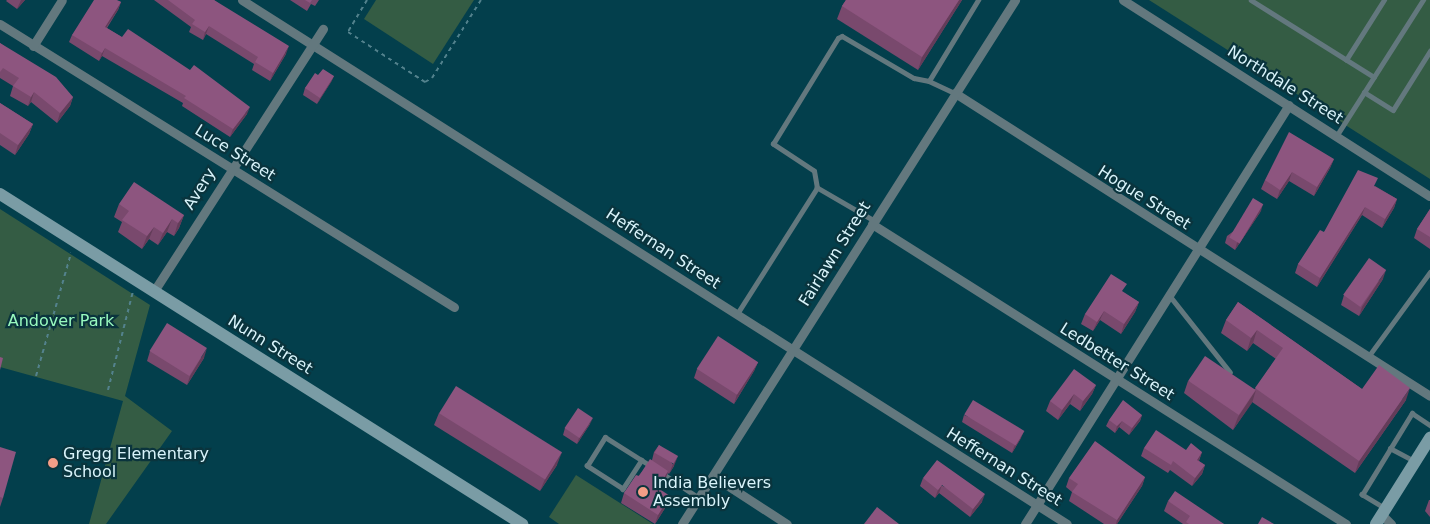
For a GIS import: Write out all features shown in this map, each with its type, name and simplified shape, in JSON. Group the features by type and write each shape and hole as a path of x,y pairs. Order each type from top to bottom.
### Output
{"street":[{"path":"33,46 62,0"},
{"name":"Heffernan Street","path":"242,0 1067,524"},
{"name":"Fairlawn Street","path":"682,524 1015,0"},
{"name":"Northdale Street","path":"1122,0 1289,104 1430,196"},
{"name":"Luce Street","path":"0,24 454,307"},
{"name":"Avery","path":"154,291 323,29"},
{"name":"Hogue Street","path":"955,93 1430,396"},
{"path":"1025,524 1289,104"},
{"name":"Nunn Street","path":"0,194 522,524"},
{"name":"Ledbetter Street","path":"873,223 1346,524"},
{"path":"1384,518 1430,438"},
{"path":"713,476 787,524"}],"lane":[{"path":"929,81 978,0"},
{"path":"1250,0 1374,77"},
{"path":"1346,60 1384,0"},
{"path":"1337,136 1423,0"},
{"name":"Hogue Street","path":"817,188 814,171 773,144 838,38 842,36 914,78 929,81 955,93"},
{"path":"1364,92 1393,110 1430,51"},
{"path":"737,314 817,188 873,223"},
{"path":"1368,356 1430,272"},
{"path":"1170,296 1230,372"},
{"path":"1384,518 1362,495 1412,413 1430,425"},
{"path":"642,460 623,489 587,466 605,437 642,460 699,498"},
{"path":"1390,448 1415,462"}],"path":[{"path":"367,0 348,32 425,82 432,78 481,0"},
{"path":"36,376 75,241"},
{"path":"108,390 135,279"}],"green space":[{"path":"376,0 474,0 433,64 364,19"},
{"path":"1149,0 1430,0 1430,179"},
{"name":"Andover Park","path":"0,209 150,305 125,396 172,431 106,524 89,524 123,401 0,367"},
{"path":"576,475 653,524 559,524 549,517"}],"building":[{"path":"94,0 117,0 121,2 105,27 122,37 128,29 190,70 194,65 250,107 233,129 184,98 186,96 105,48 102,53 72,35"},
{"path":"168,0 214,0 289,46 273,73 255,62 258,57 209,26 205,32 192,24 195,20"},
{"path":"846,0 959,0 922,57 842,6"},
{"path":"0,43 56,77 73,97 60,113 34,92 31,97 13,86 19,78 3,68 0,72"},
{"path":"323,69 334,76 320,98 305,88 315,73 318,75"},
{"path":"0,103 33,124 18,145 0,133"},
{"path":"1289,132 1334,159 1317,187 1292,172 1280,190 1265,180"},
{"path":"1358,170 1378,178 1374,186 1397,199 1385,219 1365,207 1320,278 1298,264 1320,230 1324,232"},
{"path":"134,182 184,215 178,223 172,219 163,233 154,227 147,236 122,220 129,211 119,204"},
{"path":"1253,198 1263,204 1240,244 1229,237"},
{"path":"1430,209 1430,237 1417,229"},
{"path":"1369,258 1386,270 1360,307 1343,295"},
{"path":"1111,274 1127,284 1122,291 1139,302 1124,324 1104,311 1097,322 1085,314"},
{"path":"1238,302 1362,389 1379,365 1410,388 1359,461 1255,388 1283,348 1257,330 1251,338 1226,320"},
{"path":"167,323 207,348 189,376 150,351"},
{"path":"718,336 758,362 737,395 697,369"},
{"path":"1205,356 1256,390 1239,415 1188,381"},
{"path":"0,357 3,358 0,370"},
{"path":"1074,369 1096,385 1083,401 1074,394 1062,410 1050,401"},
{"path":"456,386 562,452 545,479 439,413"},
{"path":"973,400 1024,431 1016,445 964,415"},
{"path":"1123,400 1142,415 1132,428 1122,421 1117,426 1109,420"},
{"path":"578,408 593,418 580,438 565,428"},
{"path":"1156,430 1186,450 1191,443 1202,452 1197,460 1205,465 1195,478 1173,461 1171,465 1144,448"},
{"path":"1095,441 1145,477 1117,520 1072,492 1078,484 1069,478"},
{"path":"659,445 678,456 674,464 654,453"},
{"path":"0,447 16,452 3,498 0,497"},
{"name":"India Believers Assembly","path":"650,459 668,471 658,488 670,496 658,515 624,493 636,475 639,476"},
{"path":"937,460 985,494 973,509 942,485 938,490 923,478"},
{"path":"1175,491 1224,524 1189,524 1186,522 1190,516 1168,501"},
{"path":"877,507 899,524 864,524"},
{"path":"1262,517 1274,524 1258,524"}],"place":[{"name":"Gregg Elementary School","path":"53,463"},
{"name":"India Believers Assembly","path":"643,492"}]}
